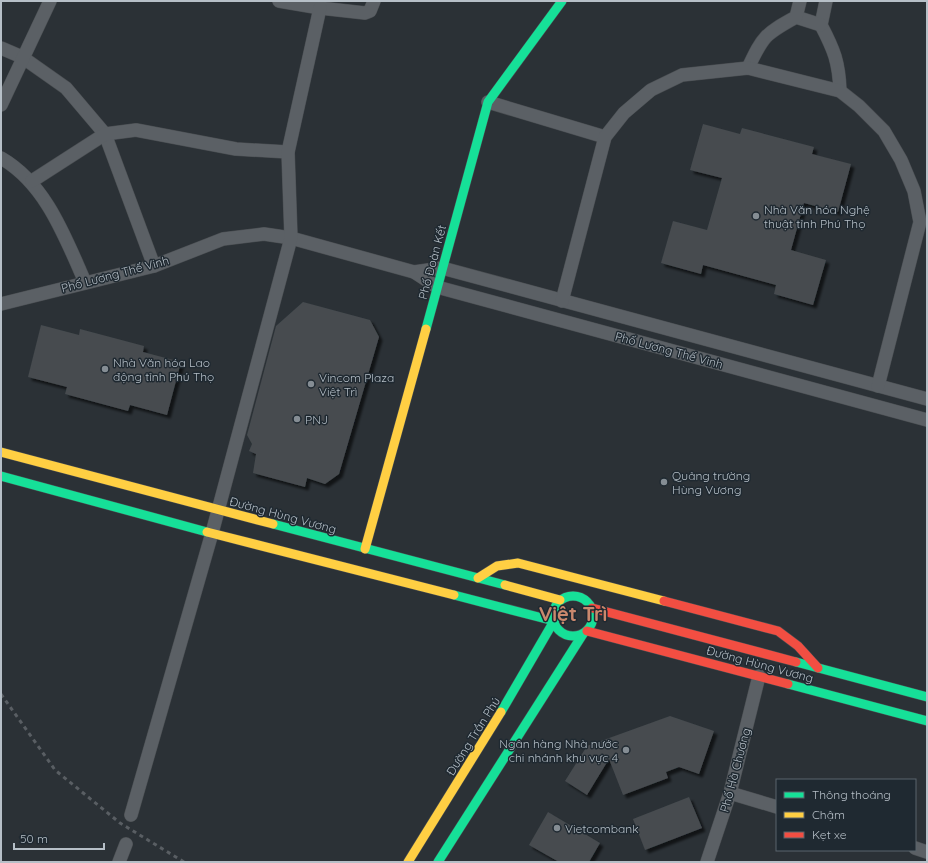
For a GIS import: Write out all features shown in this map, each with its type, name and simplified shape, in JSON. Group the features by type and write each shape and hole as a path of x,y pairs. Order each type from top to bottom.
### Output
{"main road":[{"name":"Phố Đoàn Kết","path":"365,549 488,102 562,1"},
{"name":"Đường Hùng Vương","path":"1,452 560,600"},
{"path":"1,476 554,621"},
{"path":"478,578 497,566 518,562 625,590 778,631 798,646 818,668"},
{"path":"438,862 594,620 592,608 587,600 578,596 569,596 560,600 554,609 554,621 558,630 565,634 576,636 585,632"},
{"name":"Đường Hùng Vương","path":"592,608 818,668 926,693"},
{"name":"Đường Trần Phú","path":"408,862 514,692 554,621"},
{"name":"Đường Hùng Vương","path":"585,632 923,719"}],"street":[{"path":"1,105 22,57 50,1"},
{"path":"279,1 320,8 365,13 370,11 374,1"},
{"path":"796,17 800,1"},
{"path":"826,1 821,25 833,47 839,68 840,91"},
{"path":"131,815 212,532 291,238 288,152 320,8"},
{"path":"748,68 760,43 770,31 796,17 821,25"},
{"path":"1,48 22,57 66,88 105,134 154,266"},
{"path":"562,300 605,137 624,113 651,90 682,75 748,68 840,91 859,106 884,131 901,160 914,191 924,223 878,386"},
{"path":"488,102 605,137"},
{"path":"32,181 105,134 136,130 236,148 288,152"},
{"path":"1,158 13,164 32,181 48,204 66,239 85,282"},
{"name":"Phố Lương Thế Vinh","path":"1,304 154,266 223,239 264,234 291,238 414,272 437,287 927,420"},
{"name":"Phố Lương Thế Vinh","path":"414,272 442,268 927,399"},
{"path":"715,362 720,343"},
{"name":"Phố Hà Chương","path":"707,862 730,793 759,676"},
{"path":"923,719 926,693"},
{"path":"730,793 776,807"},
{"path":"119,862 126,844"},
{"path":"916,848 927,852"}],"building":[{"name":"Nhà Văn hóa Nghệ thuật tỉnh Phú Thọ","path":"703,124 740,134 742,128 814,147 812,154 851,164 838,212 804,203 791,250 826,260 813,305 774,294 776,285 703,265 701,274 661,263 673,221 707,230 722,178 690,170"},
{"name":"Vincom Plaza Việt Trì","path":"303,302 370,320 379,337 339,474 325,484 307,478 305,487 253,473 256,454 249,451 252,444 247,435 276,326"},
{"name":"Nhà Văn hóa Lao động tỉnh Phú Thọ","path":"41,325 79,335 80,329 144,346 143,352 181,362 167,415 130,405 128,411 65,394 67,387 28,377"},
{"path":"670,716 714,731 699,774 679,767 666,772 668,778 623,795 609,759 587,795 565,781 587,746"},
{"path":"689,797 702,828 645,850 633,819"},
{"name":"Vietcombank","path":"548,812 600,843 589,862 559,862 529,845"}],"railway":[{"path":"1,694 55,770 120,823 184,862"}],"traffic: fast":[{"path":"426,329 488,102 562,1"},
{"path":"1,476 207,532"},
{"path":"273,524 505,585"},
{"path":"454,595 554,621"},
{"path":"577,596 584,599 590,605 593,616 592,624 584,633 577,636 569,636 562,633 554,624 553,612 556,605 565,597 577,596"},
{"path":"501,712 554,621"},
{"path":"438,862 583,634"},
{"path":"796,662 927,697"},
{"path":"788,684 927,721"}],"traffic: slow":[{"path":"365,549 426,329"},
{"path":"1,452 273,524"},
{"path":"207,532 454,595"},
{"path":"478,578 497,566 518,563 664,601"},
{"path":"505,585 560,600"},
{"path":"408,862 501,712"}],"traffic: jam":[{"path":"664,601 778,631 798,646 818,668"},
{"path":"592,608 796,662"},
{"path":"587,631 788,684"}],"place":[{"name":"Nhà Văn hóa Nghệ thuật tỉnh Phú Thọ","path":"756,216"},
{"name":"Nhà Văn hóa Lao động tỉnh Phú Thọ","path":"105,369"},
{"name":"Vincom Plaza Việt Trì","path":"311,384"},
{"name":"PNJ","path":"297,419"},
{"name":"Quảng trường Hùng Vương","path":"664,482"},
{"name":"Ngân hàng Nhà nước chi nhánh khu vực 4","path":"626,750"},
{"name":"Vietcombank","path":"557,828"}],"district":[{"name":"Việt Trì","path":"573,613"}]}
